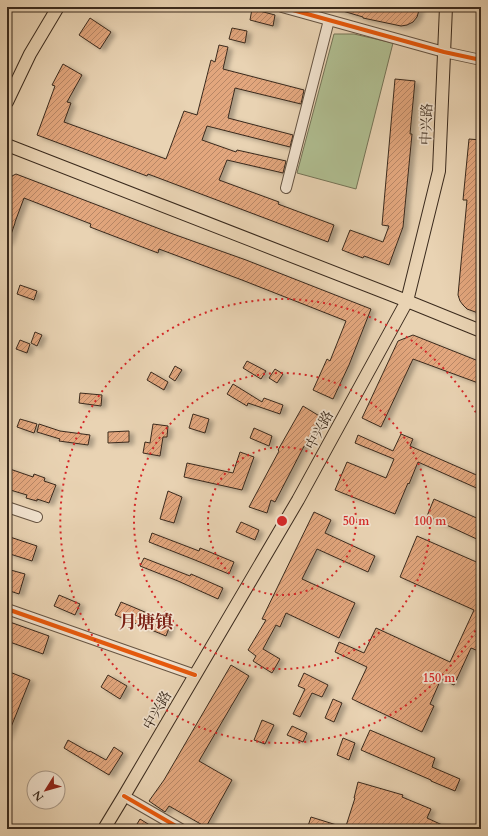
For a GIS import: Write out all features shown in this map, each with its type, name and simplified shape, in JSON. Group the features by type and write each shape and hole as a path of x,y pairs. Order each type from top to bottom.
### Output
{"main road":[{"path":"7,102 30,54 58,7"},
{"name":"中兴路","path":"104,829 298,500 407,301 439,171 446,7"},
{"path":"7,146 481,331"}],"street":[{"path":"282,7 444,52 481,60"},
{"path":"286,188 329,20"},
{"path":"7,507 37,517"},
{"path":"7,609 195,675"},
{"path":"124,796 181,829"}],"green space":[{"path":"334,34 354,34 393,43 356,189 297,173"}],"building":[{"path":"336,7 420,7 417,17 413,22 401,26 363,18 336,9"},
{"path":"252,9 275,15 273,26 250,20"},
{"path":"90,18 111,32 100,49 79,35"},
{"path":"232,28 247,31 245,43 229,39"},
{"path":"219,45 228,47 223,69 304,90 301,104 235,88 228,118 293,135 290,147 207,126 202,140 236,152 237,150 286,161 283,173 227,160 219,180 279,202 278,204 334,225 328,242 148,174 147,176 37,135 55,86 52,85 63,64 82,75 67,102 71,103 64,122 166,159 184,111 197,115 211,60 215,62"},
{"path":"395,79 415,81 410,134 412,134 403,227 389,265 364,256 363,258 342,250 350,230 383,242 389,226 382,225"},
{"path":"469,139 481,140 481,314 467,309 460,301 458,295 467,200 463,200"},
{"path":"16,174 173,234 246,260 371,309 349,365 333,399 313,390 327,359 330,361 346,321 159,249 158,253 90,227 91,224 24,198 7,243 7,190 12,176"},
{"path":"20,285 37,291 34,300 17,294"},
{"path":"35,332 42,335 37,346 31,343"},
{"path":"413,335 481,362 481,384 413,359 381,427 362,418 398,341"},
{"path":"20,340 30,344 27,353 16,349"},
{"path":"247,361 266,371 261,379 243,368"},
{"path":"175,366 182,370 175,381 169,377"},
{"path":"275,369 283,374 277,383 269,378"},
{"path":"151,372 168,382 164,390 147,380"},
{"path":"233,384 262,402 264,398 283,405 280,414 248,403 247,406 227,394"},
{"path":"80,393 102,395 101,406 79,403"},
{"path":"303,406 321,417 275,502 271,500 267,513 249,507 279,451 278,450"},
{"path":"193,414 209,419 205,433 189,428"},
{"path":"20,419 37,424 34,433 17,427"},
{"path":"39,424 60,431 90,435 88,445 59,441 60,439 37,432"},
{"path":"153,424 168,426 167,437 163,437 160,456 143,453 145,442 150,443"},
{"path":"254,428 272,436 269,446 250,438"},
{"path":"129,431 129,442 108,443 108,432"},
{"path":"401,434 413,439 410,446 481,477 481,490 418,462 395,514 335,490 347,462 386,478 394,459 355,443 358,435 393,451"},
{"path":"240,452 254,457 242,490 184,477 187,463 233,473"},
{"path":"7,468 33,477 34,474 45,478 44,481 56,485 49,503 37,499 37,501 26,498 27,495 7,489"},
{"path":"168,491 182,497 174,523 160,519"},
{"path":"434,499 481,520 481,541 427,516"},
{"path":"314,512 331,520 325,533 375,556 368,572 317,549 302,579 355,603 339,638 286,613 280,627 276,625 263,649 280,659 272,673 253,661 256,656 248,650 266,620 262,619"},
{"path":"241,522 259,530 255,540 236,532"},
{"path":"152,533 199,551 200,548 234,562 229,574 149,542"},
{"path":"7,536 37,546 32,561 7,553"},
{"path":"417,536 481,564 481,613 479,617 481,618 481,626 476,637 481,639 481,652 471,648 454,685 441,679 430,704 434,706 422,732 352,699 367,667 335,652 339,642 364,653 376,628 450,662 474,610 400,577"},
{"path":"144,558 190,576 191,574 223,588 218,599 140,566"},
{"path":"7,569 25,574 19,594 7,590"},
{"path":"59,595 80,604 75,615 54,606"},
{"path":"121,602 171,623 166,636 115,615"},
{"path":"7,621 49,636 43,654 7,641"},
{"path":"231,665 249,676 199,761 232,780 206,827 169,806 165,812 149,801 164,780"},
{"path":"7,671 30,680 7,737"},
{"path":"304,673 328,685 322,697 312,693 300,717 293,714 305,689 298,686"},
{"path":"108,675 127,686 120,699 101,687"},
{"path":"333,699 342,703 334,722 325,718"},
{"path":"262,720 274,725 265,744 254,740"},
{"path":"292,726 307,733 303,742 287,735"},
{"path":"370,730 435,758 432,767 460,779 455,791 361,750"},
{"path":"343,738 355,743 349,760 337,755"},
{"path":"68,740 106,760 114,747 123,753 109,775 64,748"},
{"path":"358,782 403,795 402,797 431,809 427,818 451,829 345,829 355,798"},
{"path":"311,817 343,827 343,829 307,829"},
{"path":"140,819 156,829 134,829"}],"cycle path":[{"path":"282,7 444,52 481,60"},
{"path":"7,609 195,675"},
{"path":"124,796 181,829"}],"district":[{"name":"月塘镇","path":"146,622"}]}
